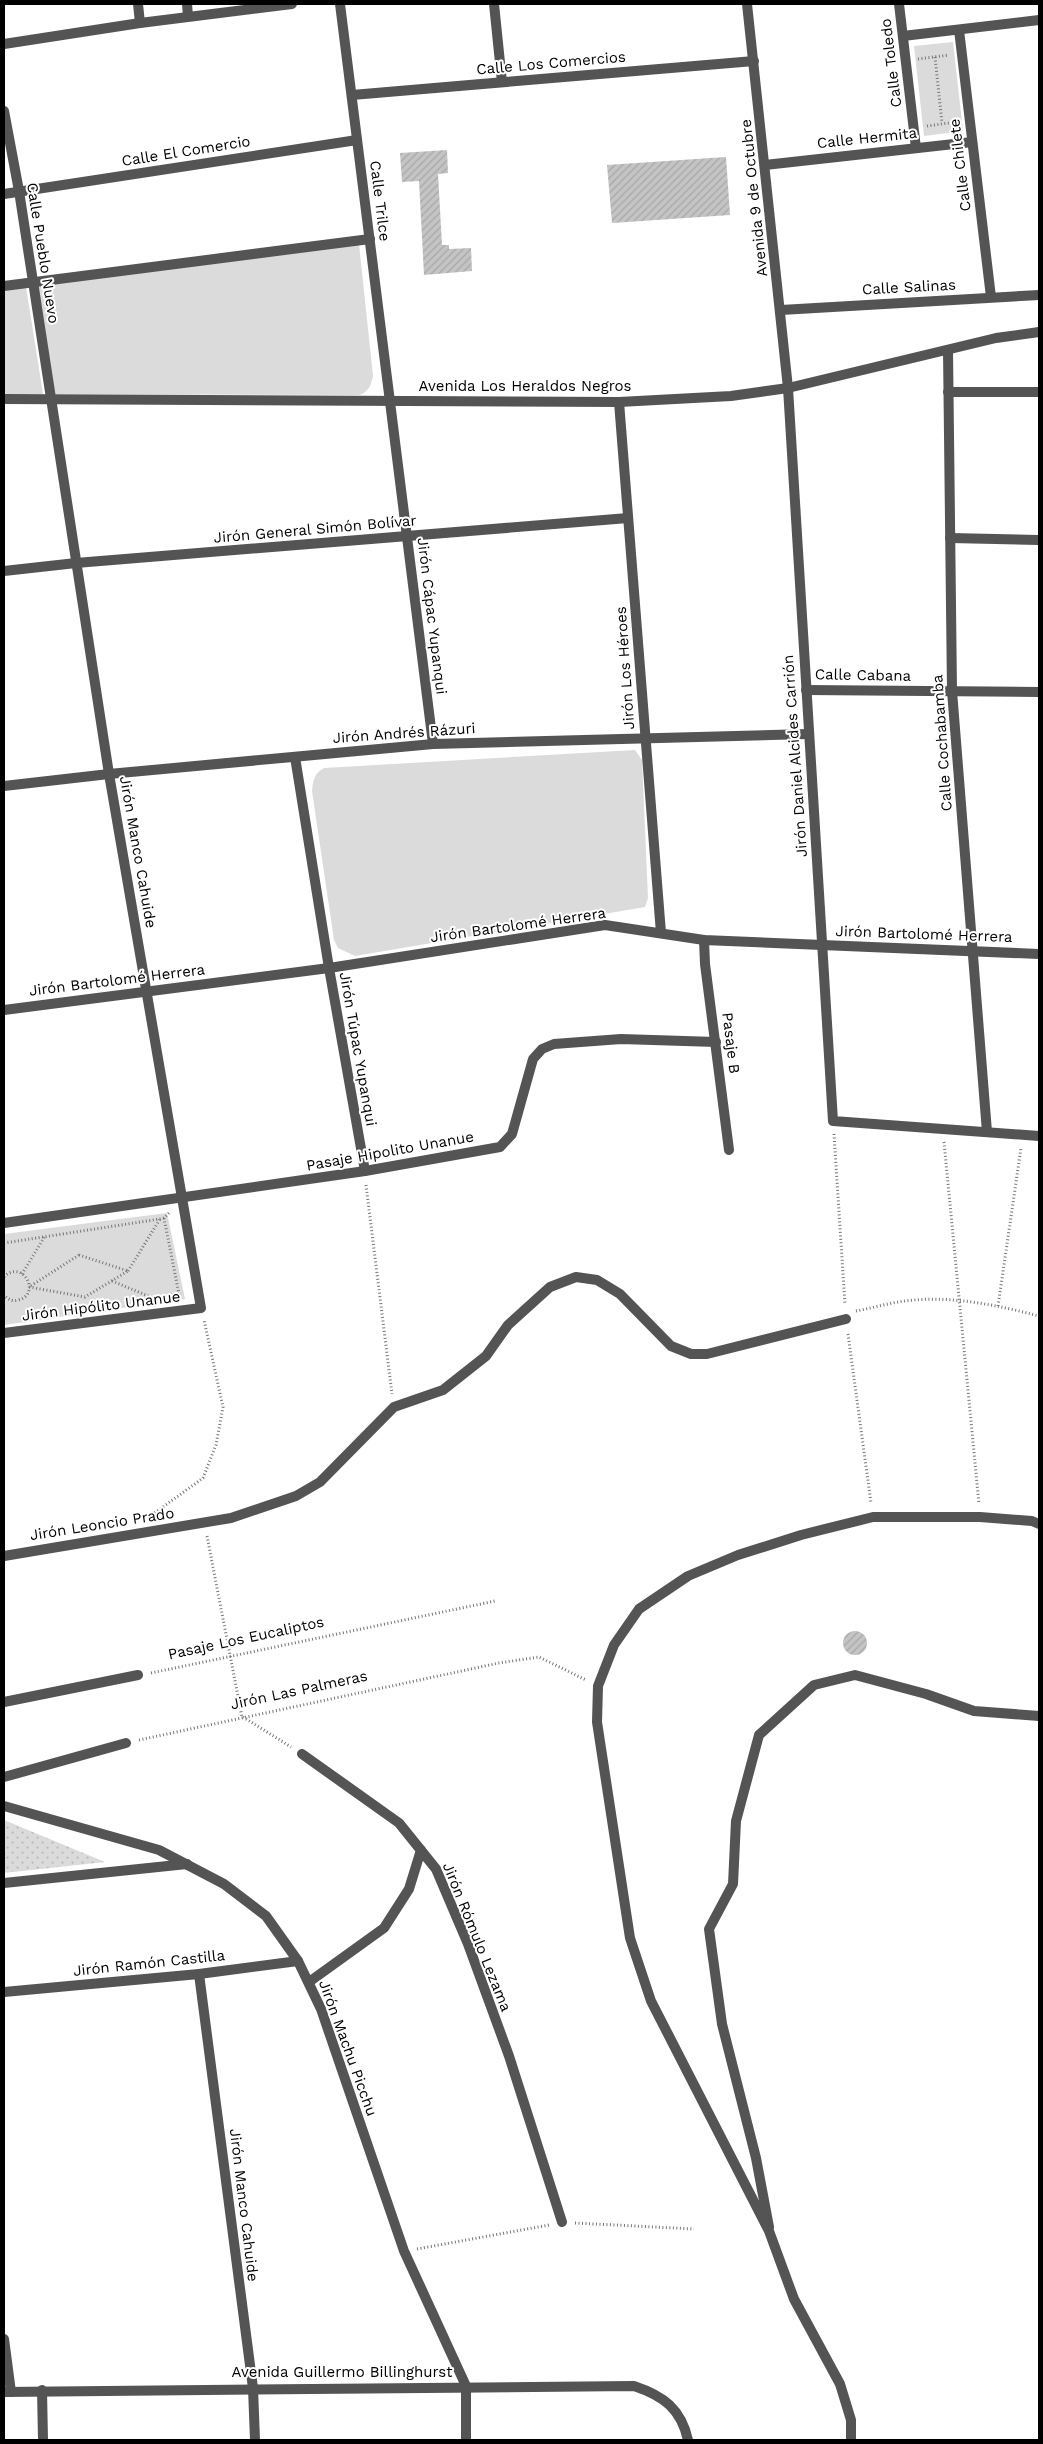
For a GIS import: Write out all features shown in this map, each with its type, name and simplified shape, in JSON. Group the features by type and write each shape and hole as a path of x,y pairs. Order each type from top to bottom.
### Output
{"street":[{"path":"138,4 140,23"},
{"path":"187,4 188,16"},
{"path":"4,44 188,16 292,4"},
{"name":"Calle Trilce","path":"340,4 390,402"},
{"path":"494,4 502,82"},
{"name":"Avenida 9 de Octubre","path":"747,4 788,388"},
{"name":"Calle Toledo","path":"900,4 916,148"},
{"path":"903,36 1039,20"},
{"name":"Calle Chilete","path":"959,30 991,298"},
{"name":"Calle Los Comercios","path":"352,95 754,61"},
{"name":"Calle Pueblo Nuevo","path":"4,111 19,191 50,400"},
{"name":"Calle El Comercio","path":"4,194 358,140"},
{"name":"Calle Hermita","path":"765,165 972,142"},
{"path":"4,286 370,239"},
{"name":"Calle Salinas","path":"781,310 1039,295"},
{"name":"Avenida Los Heraldos Negros","path":"4,399 619,402 731,396 788,388 996,338 1039,332"},
{"name":"Calle Cochabamba","path":"948,350 952,691 987,1132"},
{"name":"Jirón Daniel Alcides Carrión","path":"788,388 833,1121 942,1129"},
{"path":"948,392 1039,392"},
{"name":"Jirón Manco Cahuide","path":"50,400 109,774 201,1308"},
{"name":"Jirón Cápac Yupanqui","path":"390,402 433,744"},
{"name":"Jirón Los Héroes","path":"619,402 660,933"},
{"name":"Jirón General Simón Bolívar","path":"4,571 76,563 628,518"},
{"path":"950,538 1039,540"},
{"name":"Calle Cabana","path":"806,690 1039,692"},
{"name":"Jirón Andrés Rázuri","path":"4,786 109,774 433,744 808,734"},
{"name":"Jirón Túpac Yupanqui","path":"295,757 328,968 365,1172"},
{"name":"Jirón Bartolomé Herrera","path":"4,1010 328,968 605,926 704,940 1039,954"},
{"name":"Pasaje B","path":"704,940 705,964 729,1150"},
{"name":"Pasaje Hipolito Unanue","path":"4,1223 365,1172 500,1147 512,1134 533,1059 542,1049 554,1044 621,1039 716,1042"},
{"path":"942,1129 1039,1136"},
{"path":"394,1408 443,1390 486,1356 508,1325 550,1288 576,1277 597,1280 620,1294 671,1346 691,1354 707,1354 846,1319"},
{"name":"Jirón Hipólito Unanue","path":"4,1333 201,1308"},
{"name":"Jirón Leoncio Prado","path":"4,1556 231,1518 296,1496 320,1482 394,1408"},
{"path":"851,2440 851,2420 840,2384 794,2299 769,2231 651,2002 630,1938 597,1722 598,1686 614,1645 639,1608 688,1576 738,1555 801,1535 873,1517 980,1517 1032,1521 1039,1524"},
{"path":"4,1702 138,1675"},
{"path":"769,2231 756,2158 722,2024 710,1929 733,1884 736,1821 759,1735 814,1685 855,1675 926,1694 974,1711 1039,1716"},
{"path":"4,1777 126,1743"},
{"name":"Jirón Rómulo Lezama","path":"302,1754 399,1823 436,1869 468,1944 509,2056 562,2222"},
{"name":"Jirón Machu Picchu","path":"4,1806 159,1850 224,1884 266,1916 298,1961 321,2009 404,2251 466,2386 466,2440"},
{"path":"309,1982 384,1928 409,1889 421,1850"},
{"path":"4,1883 187,1864"},
{"name":"Jirón Ramón Castilla","path":"4,1992 199,1974 298,1961"},
{"name":"Jirón Manco Cahuide","path":"199,1974 253,2388 255,2440"},
{"path":"4,2339 8,2392"},
{"name":"Avenida Guillermo Billinghurst","path":"8,2392 42,2390 634,2386 657,2393 673,2408 685,2427 688,2440"},
{"path":"42,2390 43,2440"}],"path":[{"path":"906,60 962,54"},
{"path":"935,57 942,123"},
{"path":"914,127 970,120"},
{"path":"942,1129 980,1517"},
{"path":"998,1306 1023,1135"},
{"path":"365,1172 394,1408"},
{"path":"4,1243 164,1218 179,1294 144,1299"},
{"path":"30,1287 86,1297 128,1271 160,1219"},
{"path":"22,1274 45,1236"},
{"path":"4,1295 8,1300 18,1300 26,1296 30,1287 79,1255 128,1271"},
{"path":"4,1277 11,1272 22,1274 27,1278 30,1287"},
{"path":"111,1281 153,1298"},
{"path":"846,1319 852,1312 906,1301 960,1302 998,1306 1039,1316"},
{"path":"148,1518 203,1478 216,1445 223,1407 201,1308"},
{"path":"204,1522 242,1717 302,1754"},
{"name":"Pasaje Los Eucaliptos","path":"138,1675 231,1658 495,1601"},
{"name":"Jirón Las Palmeras","path":"126,1743 499,1663 539,1657 598,1686"},
{"path":"404,2251 562,2222 694,2229"}],"shaded area":[{"path":"953,42 963,131 924,136 914,46"},
{"path":"359,244 373,376 369,388 362,394 54,394 37,286"},
{"path":"26,287 43,394 4,395 4,290"},
{"path":"635,750 642,760 648,898 645,907 355,956 338,948 334,940 312,791 315,778 324,768"},
{"path":"167,1213 185,1299 4,1325 4,1234"},
{"path":"4,1820 105,1862 4,1873"}],"building":[{"path":"447,150 448,173 438,174 442,245 449,245 449,249 471,248 472,271 424,275 419,181 402,182 400,153"},
{"path":"726,157 730,215 612,223 607,165"},
{"path":"855,1631 864,1634 867,1643 864,1652 855,1655 846,1652 843,1643 846,1634"}]}
